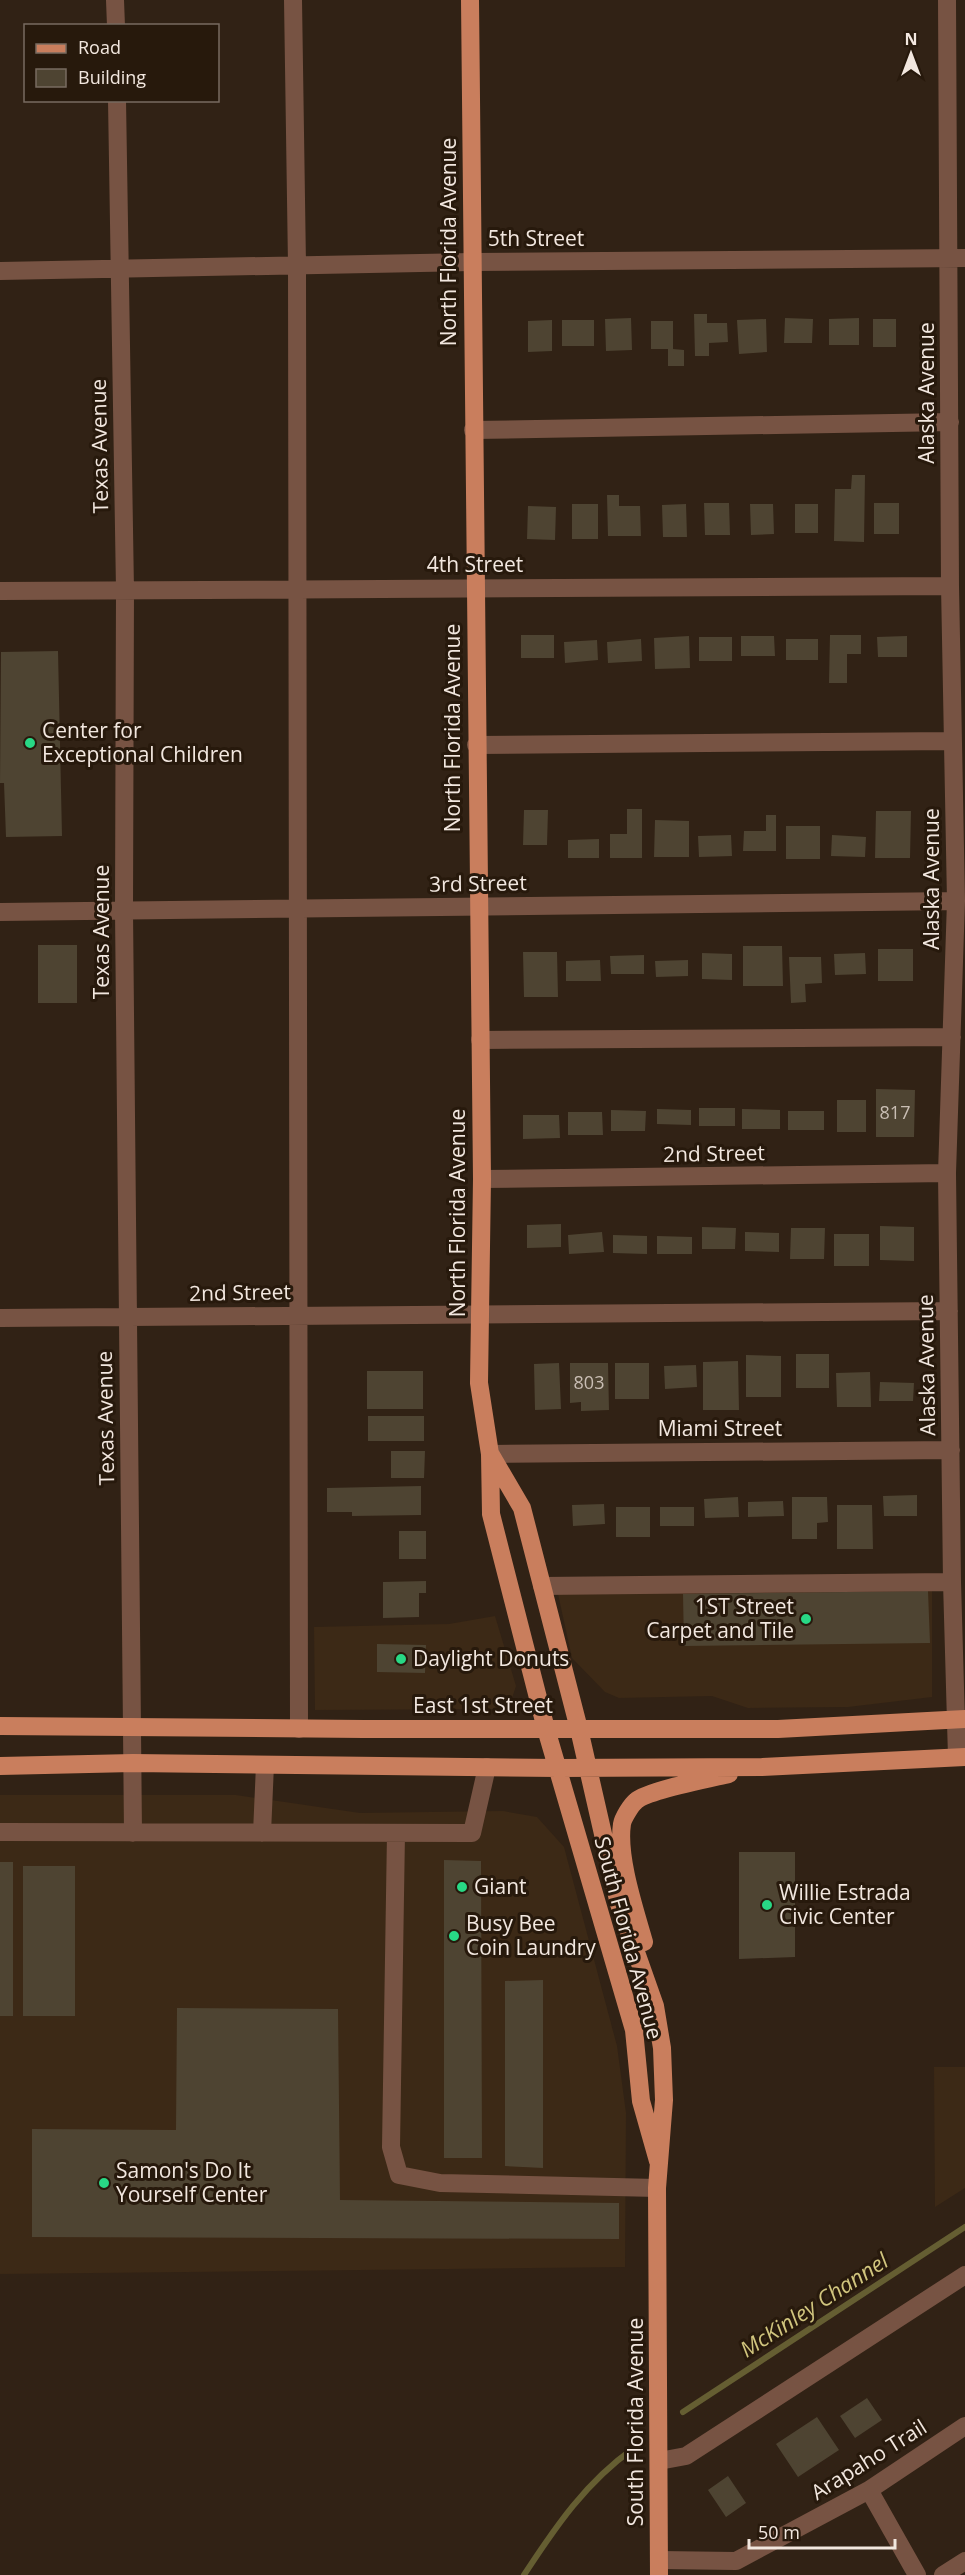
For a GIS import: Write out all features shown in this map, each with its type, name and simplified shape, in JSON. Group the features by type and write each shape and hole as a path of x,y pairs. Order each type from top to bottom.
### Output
{"main road":[{"name":"North Florida Avenue","path":"470,0 477,906 482,1179 478,1383 490,1454 491,1514 546,1728"},
{"name":"North Florida Avenue","path":"490,1454 522,1508 588,1768"},
{"name":"East 1st Street","path":"0,1726 778,1729 960,1719"},
{"name":"South Florida Avenue","path":"546,1728 634,2030 640,2101 658,2161"},
{"path":"0,1766 133,1763 558,1768 762,1767 961,1757"},
{"path":"655,2006 650,1962 629,1892 622,1823 636,1800 673,1787 762,1767"},
{"name":"South Florida Avenue","path":"588,1768 618,1904 655,2006 662,2048 664,2100 657,2188 659,2568"}],"street":[{"path":"115,0 116,24"},
{"path":"292,0 297,265 299,1728"},
{"name":"Alaska Avenue","path":"947,0 956,134 957,258 950,422 950,586 956,901 947,1173 952,1582 961,1757"},
{"name":"Texas Avenue","path":"117,102 125,590 123,911 133,1833"},
{"name":"5th Street","path":"0,271 472,262 957,258"},
{"path":"473,430 950,422"},
{"name":"4th Street","path":"0,591 950,586"},
{"path":"476,745 953,741"},
{"name":"3rd Street","path":"0,912 956,901"},
{"path":"480,1040 952,1037"},
{"name":"2nd Street","path":"482,1179 947,1173"},
{"name":"2nd Street","path":"0,1318 481,1312 949,1311"},
{"name":"Miami Street","path":"490,1454 951,1450"},
{"path":"542,1586 952,1582"},
{"path":"262,1833 265,1765"},
{"path":"0,1832 472,1833 487,1767"},
{"path":"396,1833 391,2147 399,2175 440,2183 657,2188"},
{"path":"659,2461 686,2456 965,2275"},
{"name":"Arapaho Trail","path":"659,2568 736,2561 869,2490 965,2426"},
{"path":"869,2490 917,2575"},
{"path":"943,2575 965,2561"}],"shaded area":[{"path":"932,1586 932,1697 848,1707 748,1708 712,1696 619,1698 605,1692 572,1658 558,1594"},
{"path":"495,1616 516,1686 511,1701 496,1709 315,1710 314,1627 449,1624"},
{"path":"0,1795 236,1795 360,1813 503,1811 537,1817 564,1847 617,2046 626,2113 625,2267 0,2274"},
{"path":"934,2067 965,2067 965,2188 935,2207"}],"building":[{"path":"694,314 707,314 707,323 727,323 728,342 709,343 709,356 695,356"},
{"path":"631,318 632,350 606,351 605,319"},
{"path":"785,318 813,319 812,343 784,343"},
{"path":"859,318 859,345 829,345 829,319"},
{"path":"766,319 767,352 739,354 737,320"},
{"path":"873,319 896,319 896,347 873,347"},
{"path":"552,320 552,351 528,352 528,321"},
{"path":"562,320 594,320 594,346 562,346"},
{"path":"651,321 673,321 673,349 684,350 684,366 668,366 668,349 651,349"},
{"path":"852,475 865,475 864,542 834,541 835,489 851,489"},
{"path":"607,495 619,495 619,506 640,506 641,536 608,536"},
{"path":"704,503 729,503 730,535 705,535"},
{"path":"874,503 899,503 899,534 874,534"},
{"path":"572,504 598,504 598,539 572,539"},
{"path":"686,504 687,537 663,537 662,505"},
{"path":"750,504 773,504 774,534 751,535"},
{"path":"795,504 818,504 818,533 795,533"},
{"path":"528,506 556,507 555,540 527,539"},
{"path":"521,635 554,635 554,658 521,658"},
{"path":"830,635 861,635 861,654 847,654 847,683 829,683"},
{"path":"689,636 690,668 655,669 654,638"},
{"path":"741,636 774,636 775,656 741,656"},
{"path":"907,636 907,657 878,657 877,637"},
{"path":"699,637 732,637 732,661 699,661"},
{"path":"641,639 642,661 608,663 607,642"},
{"path":"786,639 818,639 818,660 786,660"},
{"path":"597,640 598,660 565,663 564,642"},
{"name":"Center for Exceptional Children","path":"58,651 62,836 6,837 4,783 0,783 1,652"},
{"path":"627,809 642,809 642,858 610,858 610,834 627,834"},
{"path":"524,810 548,810 547,845 523,845"},
{"path":"876,811 911,811 910,858 875,858"},
{"path":"766,815 776,815 776,851 743,851 744,831 766,831"},
{"path":"655,820 689,821 689,857 654,857"},
{"path":"786,826 820,826 820,859 786,859"},
{"path":"731,835 732,856 699,857 698,836"},
{"path":"832,835 866,837 865,857 831,856"},
{"path":"599,839 599,858 568,858 568,840"},
{"path":"38,945 77,945 77,1003 38,1003"},
{"path":"743,946 782,946 783,986 743,986"},
{"path":"878,949 913,949 913,981 878,981"},
{"path":"523,952 557,952 558,997 524,997"},
{"path":"702,953 732,954 732,980 702,979"},
{"path":"865,953 866,974 835,975 834,954"},
{"path":"644,955 644,974 611,974 610,956"},
{"path":"789,957 821,957 822,983 805,984 806,1002 791,1003"},
{"path":"600,960 601,981 566,981 566,961"},
{"path":"688,960 688,976 656,977 655,961"},
{"path":"876,1089 915,1090 914,1137 876,1137"},
{"path":"837,1100 866,1100 866,1132 837,1132"},
{"path":"699,1108 735,1108 735,1126 699,1126"},
{"path":"657,1109 691,1110 691,1125 657,1124"},
{"path":"742,1109 780,1110 780,1129 742,1129"},
{"path":"611,1110 646,1111 645,1131 611,1131"},
{"path":"788,1111 824,1111 824,1130 788,1130"},
{"path":"568,1112 602,1112 603,1135 568,1135"},
{"path":"523,1115 559,1115 560,1138 523,1139"},
{"path":"561,1224 561,1247 527,1248 527,1225"},
{"path":"880,1226 914,1227 914,1261 880,1260"},
{"path":"702,1227 736,1228 735,1249 702,1249"},
{"path":"791,1228 825,1228 824,1259 790,1259"},
{"path":"602,1232 604,1252 569,1254 568,1235"},
{"path":"745,1232 779,1233 779,1252 745,1251"},
{"path":"834,1234 869,1234 869,1266 834,1266"},
{"path":"613,1235 647,1236 647,1254 613,1253"},
{"path":"657,1236 692,1237 692,1254 657,1254"},
{"path":"796,1354 829,1354 829,1388 796,1388"},
{"path":"746,1355 781,1356 781,1397 746,1397"},
{"path":"738,1361 739,1410 703,1410 703,1362"},
{"path":"559,1363 561,1409 535,1410 534,1364"},
{"path":"570,1363 608,1363 609,1410 581,1411 581,1402 570,1403"},
{"path":"615,1363 649,1363 649,1399 615,1399"},
{"path":"696,1365 697,1387 665,1389 664,1366"},
{"path":"367,1371 423,1371 423,1409 367,1409"},
{"path":"870,1372 871,1407 837,1407 836,1373"},
{"path":"880,1382 914,1383 913,1401 879,1401"},
{"path":"368,1416 424,1416 424,1441 368,1441"},
{"path":"391,1451 425,1451 424,1478 391,1478"},
{"path":"421,1486 421,1515 352,1516 352,1512 327,1512 327,1488"},
{"path":"917,1495 917,1516 884,1516 883,1496"},
{"path":"738,1497 739,1517 705,1518 704,1499"},
{"path":"792,1497 827,1497 828,1522 817,1523 817,1539 792,1539"},
{"path":"783,1501 784,1516 748,1517 748,1502"},
{"path":"604,1504 605,1524 573,1526 572,1505"},
{"path":"837,1505 872,1505 873,1549 837,1549"},
{"path":"616,1507 650,1507 650,1537 616,1537"},
{"path":"660,1507 694,1507 694,1526 660,1526"},
{"path":"399,1531 426,1531 426,1559 399,1559"},
{"path":"426,1581 426,1593 419,1593 419,1617 383,1618 383,1582"},
{"name":"1ST Street Carpet and Tile","path":"928,1591 930,1643 684,1646 683,1594"},
{"name":"Daylight Donuts","path":"377,1644 426,1645 425,1673 377,1672"},
{"name":"Willie Estrada Civic Center","path":"739,1852 795,1852 795,1957 739,1959"},
{"path":"444,1860 481,1861 482,2158 444,2158"},
{"path":"0,1862 13,1862 13,2016 0,2016"},
{"path":"23,1866 75,1866 75,2016 23,2016"},
{"path":"543,1980 543,2168 505,2166 505,1981"},
{"path":"177,2008 338,2009 340,2200 619,2203 619,2239 32,2237 32,2129 176,2130"},
{"path":"867,2398 882,2420 855,2438 840,2416"},
{"path":"817,2417 839,2450 798,2477 776,2444"},
{"path":"728,2476 746,2503 726,2517 708,2490"}],"waterway":[{"name":"McKinley Channel","path":"683,2412 965,2227"},
{"name":"McKinley Channel","path":"524,2575 573,2506 601,2475 634,2448"}],"place":[{"name":"Center for Exceptional Children","path":"30,743"},
{"name":"1ST Street Carpet and Tile","path":"806,1619"},
{"name":"Daylight Donuts","path":"401,1659"},
{"name":"Giant","path":"462,1887"},
{"name":"Willie Estrada Civic Center","path":"767,1905"},
{"name":"Busy Bee Coin Laundry","path":"454,1936"},
{"name":"Samon's Do It Yourself Center","path":"104,2183"}]}
